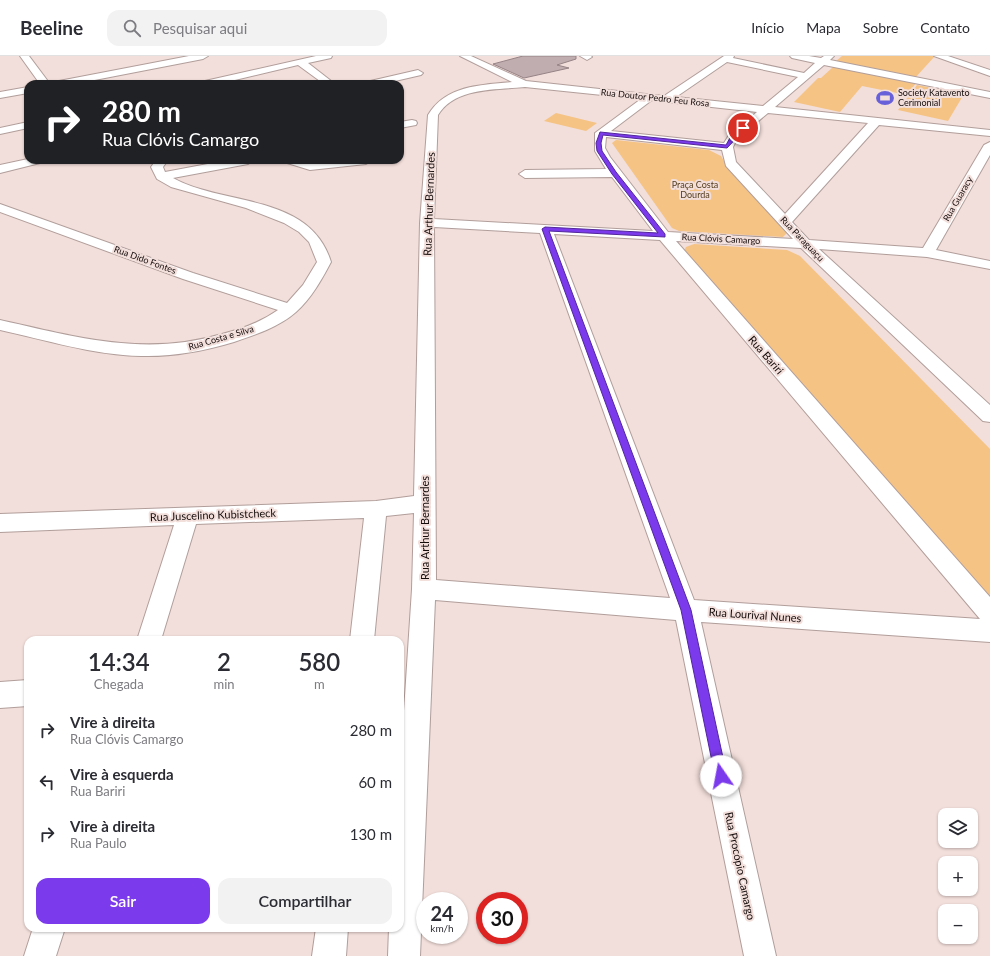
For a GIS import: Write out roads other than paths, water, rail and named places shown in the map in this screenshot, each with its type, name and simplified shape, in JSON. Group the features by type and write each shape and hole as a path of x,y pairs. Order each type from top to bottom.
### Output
{"street":[{"path":"24,56 42,80"},
{"path":"80,80 203,56"},
{"path":"464,56 525,84"},
{"path":"795,56 826,59 919,82 975,99 990,100"},
{"path":"236,80 324,57"},
{"path":"666,99 728,57 806,76"},
{"path":"937,58 990,73"},
{"path":"601,133 727,147 733,137 826,59"},
{"path":"122,60 133,70"},
{"path":"224,80 302,64 324,80"},
{"path":"919,82 925,71"},
{"path":"387,80 418,73"},
{"path":"919,82 990,95"},
{"name":"Rua Doutor Pedro Feu Rosa","path":"441,103 460,93 474,89 525,84 990,133"},
{"path":"0,95 24,91"},
{"path":"601,133 649,98"},
{"name":"Rua Arthur Bernardes","path":"404,956 424,589 427,223 433,115 437,106 441,103"},
{"path":"786,221 877,120"},
{"path":"0,127 24,122"},
{"path":"404,124 412,123"},
{"path":"0,131 24,126"},
{"name":"Rua Bariri","path":"601,133 598,143 600,151 614,173 663,235 990,614"},
{"name":"Rua Guaracy","path":"927,253 990,145"},
{"name":"Rua Paraguaçu","path":"727,147 730,163 786,221 805,244 990,416"},
{"path":"0,169 24,164"},
{"path":"159,164 157,167 161,176 226,164"},
{"path":"303,164 310,166 329,164"},
{"path":"525,174 614,173"},
{"name":"Rua Costa e Silva","path":"0,325 100,346 140,351 163,351 196,346 245,333 270,322 290,309 317,275 324,262 314,240 300,226 280,216 194,191 161,176"},
{"name":"Rua Dido Fontes","path":"0,208 188,276 290,309"},
{"name":"Rua Clóvis Camargo","path":"427,223 663,235 927,253 990,265"},
{"name":"Rua Procópio Camargo","path":"545,229 686,610 760,956"},
{"name":"Rua Juscelino Kubistcheck","path":"0,523 376,509 425,503"},
{"path":"362,636 376,509"},
{"path":"150,636 188,516"},
{"name":"Rua Lourival Nunes","path":"424,589 686,610 990,631"},
{"path":"0,695 24,693"},
{"path":"40,956 48,932"},
{"path":"329,956 332,932"}],"place":[{"name":"Society Katavento Cerimonial","path":"885,98"}],"park label":[{"name":"Praça Costa Dourda","path":"695,190"}]}
